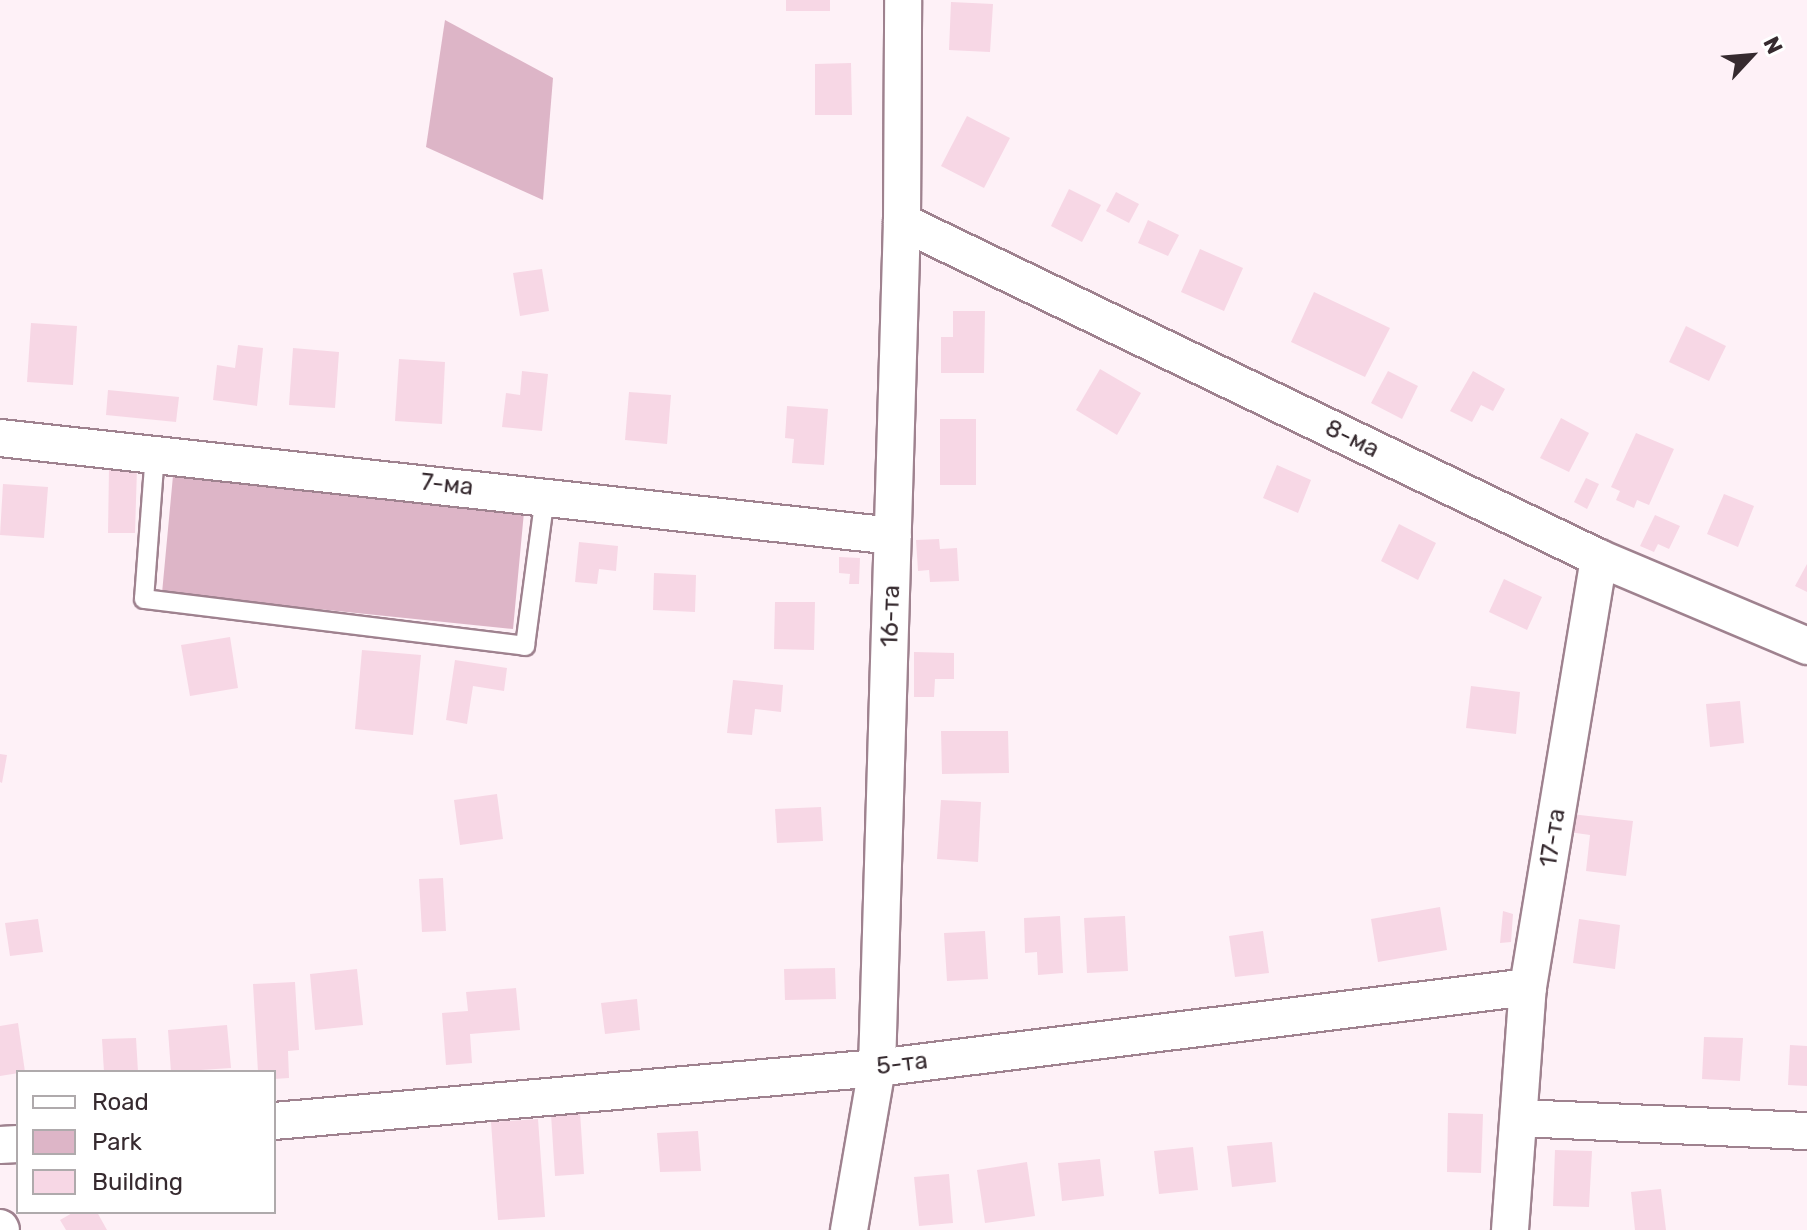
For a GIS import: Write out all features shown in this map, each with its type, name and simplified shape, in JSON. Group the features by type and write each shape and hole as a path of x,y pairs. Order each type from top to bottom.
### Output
{"street":[{"name":"16-та","path":"849,1230 877,1068 902,222 903,0"},
{"name":"8-ма","path":"902,222 1599,558 1807,646"},
{"name":"7-ма","path":"0,438 893,536"},
{"name":"17-та","path":"1510,1230 1528,987 1599,558"},
{"name":"5-та","path":"276,1121 877,1068 1528,987"},
{"path":"1519,1118 1807,1131"}],"lane":[{"path":"155,453 144,599 525,646 545,496"}],"green space":[{"path":"445,20 553,78 543,200 426,147"},
{"path":"174,465 525,501 513,629 162,593"}],"building":[{"path":"786,0 830,0 830,11 786,11"},
{"path":"951,2 993,4 990,52 949,50"},
{"path":"851,63 852,115 815,115 815,64"},
{"path":"967,116 1010,138 984,188 941,166"},
{"path":"1069,189 1101,205 1082,242 1051,226"},
{"path":"1116,192 1139,204 1129,223 1106,211"},
{"path":"1148,220 1179,235 1168,256 1138,243"},
{"path":"1200,249 1243,268 1224,311 1181,292"},
{"path":"542,269 549,311 520,316 513,273"},
{"path":"1314,292 1390,328 1365,377 1291,342"},
{"path":"953,311 985,311 984,373 941,373 941,337 953,337"},
{"path":"31,323 77,326 73,385 27,382"},
{"path":"1686,326 1726,346 1709,381 1669,362"},
{"path":"238,345 263,348 257,406 213,400 217,365 235,368"},
{"path":"293,348 339,352 335,408 289,405"},
{"path":"399,359 445,362 442,424 395,421"},
{"path":"1100,369 1141,393 1117,435 1076,410"},
{"path":"522,371 548,374 542,431 502,427 506,393 520,395"},
{"path":"1388,371 1418,386 1402,419 1371,403"},
{"path":"1473,371 1505,389 1493,411 1481,405 1472,422 1450,411"},
{"path":"108,390 179,397 176,422 106,415"},
{"path":"629,392 671,395 667,444 625,440"},
{"path":"787,406 828,409 824,465 792,463 794,439 785,438"},
{"path":"1561,418 1589,433 1569,472 1540,458"},
{"path":"940,419 976,419 976,485 940,485"},
{"path":"1636,433 1674,449 1649,505 1637,500 1634,508 1616,500 1620,491 1611,487"},
{"path":"1277,465 1311,480 1298,513 1263,498"},
{"path":"109,468 137,468 135,533 108,533"},
{"path":"1586,478 1599,484 1587,509 1574,502"},
{"path":"3,484 48,487 44,538 0,535"},
{"path":"1724,494 1754,506 1738,547 1707,534"},
{"path":"1655,515 1680,526 1669,549 1658,544 1654,552 1640,546"},
{"path":"1399,524 1436,543 1418,580 1381,561"},
{"path":"939,539 940,549 957,548 959,581 930,582 929,570 918,571 916,540"},
{"path":"579,542 618,546 616,571 599,569 597,584 575,582"},
{"path":"839,557 860,558 859,584 849,584 850,574 839,573"},
{"path":"1807,564 1807,592 1795,586"},
{"path":"654,573 696,575 695,612 653,610"},
{"path":"1504,579 1542,597 1527,630 1489,612"},
{"path":"775,602 815,602 814,650 774,649"},
{"path":"230,637 238,688 190,696 181,645"},
{"path":"362,650 421,655 413,735 355,729"},
{"path":"914,652 954,653 954,679 935,679 934,697 914,697"},
{"path":"455,660 507,668 504,691 473,686 467,724 446,720"},
{"path":"733,680 783,685 781,712 755,709 752,735 727,733"},
{"path":"1471,686 1520,692 1516,734 1466,728"},
{"path":"1740,701 1744,743 1710,747 1706,704"},
{"path":"941,731 1008,731 1009,773 942,774"},
{"path":"0,754 7,755 2,783 0,782"},
{"path":"497,794 503,839 460,845 454,800"},
{"path":"941,800 981,802 978,862 937,859"},
{"path":"821,807 823,841 777,843 775,809"},
{"path":"1571,814 1633,821 1626,876 1586,871 1590,835 1569,832"},
{"path":"443,878 446,931 422,932 419,879"},
{"path":"1440,907 1447,950 1378,962 1371,919"},
{"path":"1503,911 1513,914 1511,942 1500,943"},
{"path":"1060,916 1063,973 1038,975 1037,952 1025,953 1024,918"},
{"path":"1125,916 1128,971 1087,973 1084,918"},
{"path":"38,919 43,952 10,956 5,923"},
{"path":"1579,919 1620,925 1615,969 1573,963"},
{"path":"985,931 988,979 947,981 944,933"},
{"path":"1263,931 1269,973 1235,977 1229,936"},
{"path":"835,968 836,999 785,1000 784,969"},
{"path":"357,969 363,1025 315,1030 310,974"},
{"path":"295,982 299,1050 288,1051 289,1078 276,1079 276,1070 258,1070 253,984"},
{"path":"516,988 520,1030 470,1034 472,1063 446,1065 442,1013 468,1011 466,992"},
{"path":"637,999 640,1030 605,1034 601,1003"},
{"path":"18,1023 25,1070 0,1076 0,1026"},
{"path":"227,1025 231,1068 171,1070 168,1030"},
{"path":"1704,1037 1743,1038 1740,1081 1702,1079"},
{"path":"136,1038 138,1070 104,1070 102,1039"},
{"path":"1790,1045 1807,1046 1807,1086 1788,1085"},
{"path":"580,1112 584,1174 555,1176 551,1114"},
{"path":"1448,1113 1483,1114 1481,1173 1447,1172"},
{"path":"538,1119 545,1217 498,1220 491,1122"},
{"path":"698,1131 701,1171 660,1172 657,1133"},
{"path":"1272,1142 1276,1182 1232,1187 1227,1146"},
{"path":"1193,1147 1198,1190 1159,1194 1154,1151"},
{"path":"1555,1150 1592,1151 1589,1207 1553,1206"},
{"path":"1100,1159 1104,1196 1062,1201 1058,1163"},
{"path":"1027,1162 1035,1216 985,1223 977,1170"},
{"path":"949,1174 953,1223 919,1226 914,1177"},
{"path":"1661,1189 1666,1230 1635,1230 1631,1192"},
{"path":"70,1214 98,1214 107,1230 66,1230 60,1220"}]}
